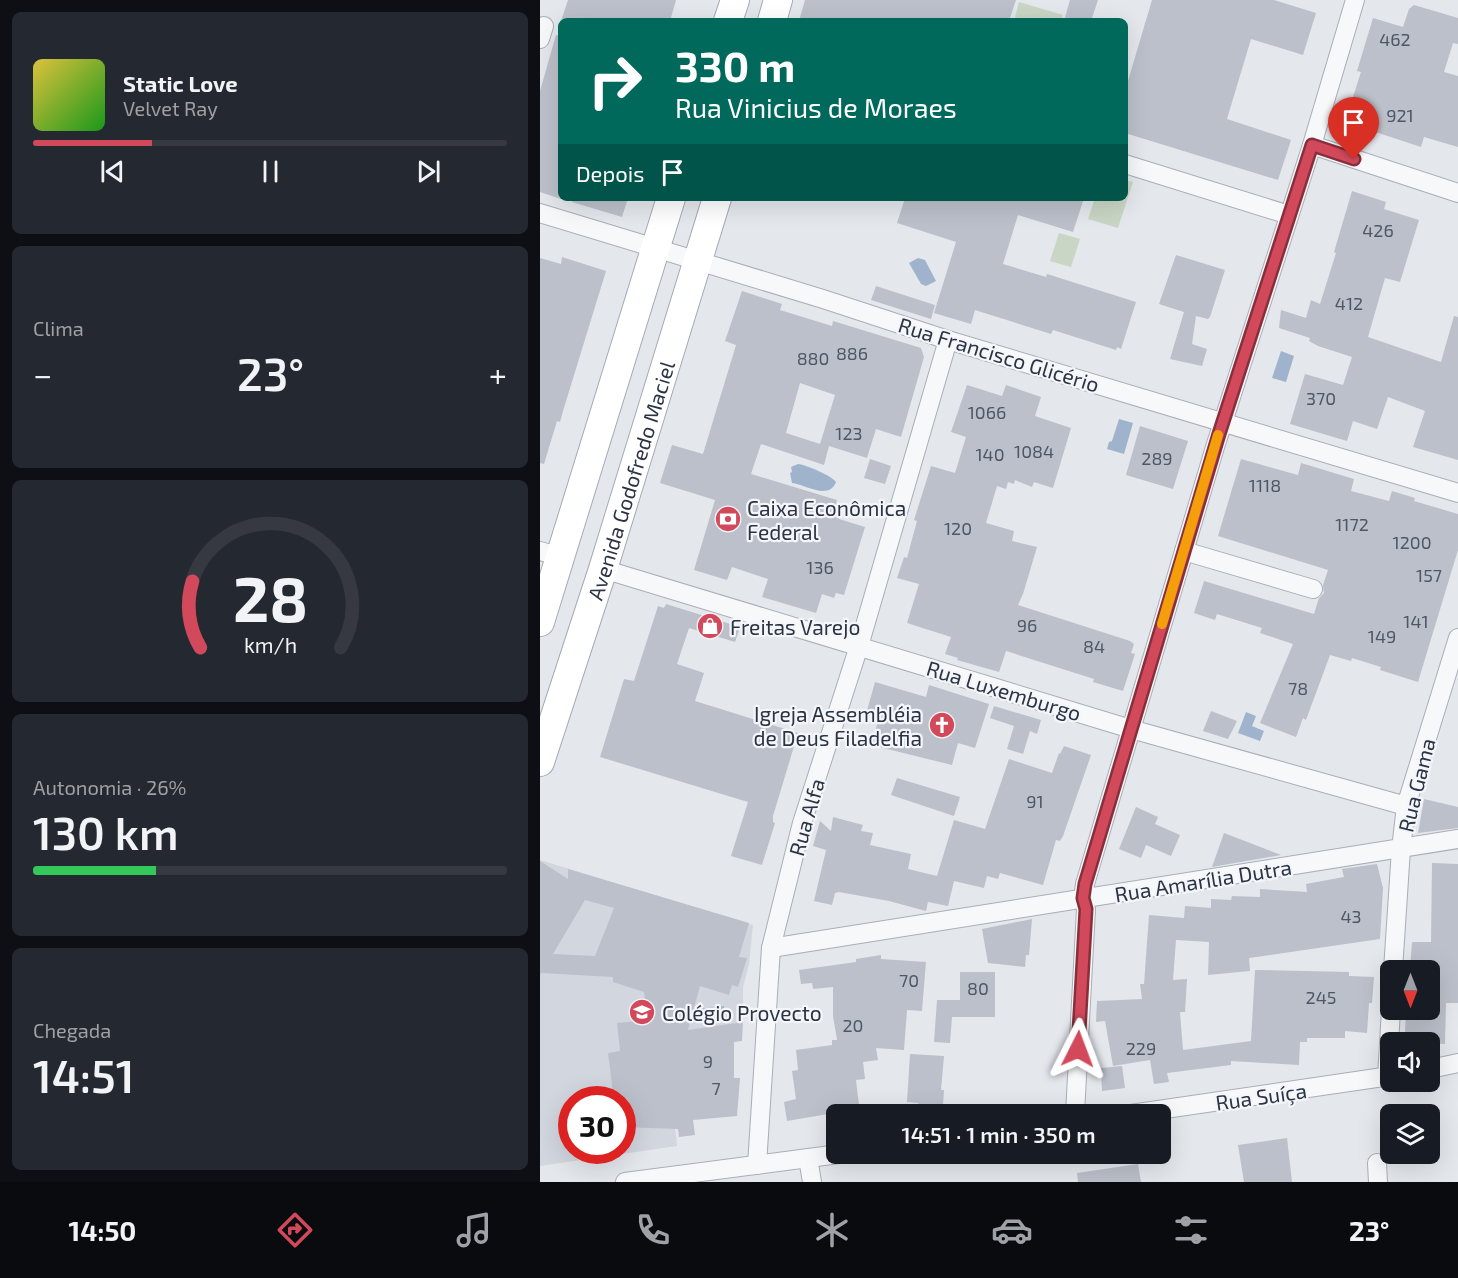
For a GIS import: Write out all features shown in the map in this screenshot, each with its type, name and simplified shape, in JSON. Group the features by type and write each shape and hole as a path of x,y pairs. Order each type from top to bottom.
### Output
{"main road":[{"path":"729,18 735,0"},
{"path":"773,18 778,0"},
{"name":"Avenida Godofredo Maciel","path":"540,622 550,554 656,249 670,201"},
{"name":"Avenida Godofredo Maciel","path":"540,762 603,569 716,201"}],"street":[{"path":"1076,1104 1086,909 1083,898 1085,884 1223,421 1312,145 1355,0"},
{"path":"1312,145 1458,194"},
{"path":"1128,165 1288,215"},
{"name":"Rua Francisco Glicério","path":"540,213 948,340 1458,493"},
{"name":"Rua Alfa","path":"757,1165 771,948 802,823 859,646 948,340"},
{"path":"1184,551 1313,589"},
{"name":"Rua Luxemburgo","path":"603,569 1131,729 1406,806"},
{"name":"Rua Gama","path":"1394,960 1406,806 1458,638"},
{"name":"Rua Amarília Dutra","path":"771,948 1458,840"},
{"path":"1440,1067 1458,1063"},
{"name":"Rua Suíça","path":"1171,1108 1380,1078"},
{"path":"625,1182 826,1156"},
{"path":"808,1158 812,1182"},
{"path":"1377,1163 1378,1182"}],"shaded area":[{"name":"Colégio Provecto","path":"540,860 753,925 749,964 743,987 743,1022 665,1036 677,1146 636,1152 636,1086 558,1086 558,1163 540,1166"}],"green space":[{"path":"1019,2 1063,15 1062,18 1015,18"},
{"path":"1128,181 1133,182 1128,197"},
{"path":"1094,201 1127,201 1118,228 1088,219"},
{"path":"1059,233 1080,239 1071,267 1050,261"}],"water":[{"path":"918,258 925,260 936,281 926,286 921,284 909,263"},
{"path":"1281,351 1294,356 1286,382 1272,378"},
{"path":"1119,419 1133,423 1124,454 1107,449"},
{"path":"798,464 830,477 836,482 833,488 822,491 792,483 791,467"},
{"path":"1246,712 1256,716 1252,726 1264,731 1260,741 1238,733"},
{"path":"724,1006 725,1019 692,1023 690,1010"}],"building":[{"path":"568,0 676,0 671,18 562,18"},
{"path":"805,0 1016,0 1010,18 800,18"},
{"path":"1070,0 1098,0 1092,18 1065,18"},
{"path":"1152,0 1274,0 1316,13 1303,55 1251,39 1227,119 1291,140 1278,180 1128,134 1128,81"},
{"path":"1414,5 1458,18 1458,44 1453,43 1444,72 1458,76 1458,147 1424,137 1421,147 1345,122 1361,72 1357,71 1373,18 1403,27 1409,9"},
{"path":"556,35 558,35 558,198 540,192 540,91"},
{"path":"1352,191 1386,202 1384,209 1419,220 1400,282 1385,278 1368,337 1441,362 1454,316 1458,317 1458,460 1413,447 1425,411 1388,397 1377,429 1353,421 1347,441 1290,424 1305,374 1343,385 1352,357 1318,346 1309,341 1310,338 1279,328 1281,310 1306,318 1311,300 1320,304"},
{"path":"572,201 627,201 622,217"},
{"path":"904,201 1083,201 1073,232 1018,215 1003,264 1046,277 1047,274 1136,302 1121,349 1117,347 1116,350 1053,330 1051,334 975,310 971,324 934,313 956,242 897,223"},
{"path":"1176,255 1225,270 1210,317 1208,319 1196,316 1192,344 1207,349 1202,366 1170,359 1184,312 1159,304"},
{"path":"562,257 606,271 560,422 557,421 544,464 540,463 540,258 561,264"},
{"path":"876,286 935,305 931,319 871,300"},
{"path":"742,291 782,304 780,310 832,326 833,321 921,348 924,357 901,437 876,429 867,458 829,446 824,465 761,444 751,474 837,500 836,503 843,506 839,519 865,527 844,595 836,593 834,598 822,594 816,613 762,597 768,579 732,567 727,580 694,570 715,500 660,483 672,445 703,454 736,345 725,341","holes":["800,383 835,395 820,444 786,433"]},
{"path":"967,385 1002,396 1006,385 1041,397 1035,416 1071,428 1053,488 1034,482 1032,487 1015,480 1014,484 1008,482 1006,489 997,486 986,523 1014,531 1012,541 1037,547 1018,605 1134,644 1131,653 1135,654 1123,691 1093,682 1094,679 1006,651 999,672 957,660 958,658 945,654 951,637 907,623 919,584 897,578 904,557 907,558 917,521 914,520 931,466 955,473 966,437 951,432"},
{"path":"1140,426 1188,441 1173,489 1126,475"},
{"path":"870,459 891,466 885,484 864,478"},
{"path":"1241,459 1298,475 1301,463 1354,479 1351,491 1389,501 1392,491 1415,498 1414,501 1458,514 1458,550 1418,682 1352,658 1351,661 1330,655 1306,720 1303,718 1296,737 1260,723 1293,644 1260,633 1262,628 1217,614 1215,620 1194,613 1204,581 1314,614 1319,598 1324,593 1323,585 1328,570 1218,536"},
{"path":"666,604 740,627 735,642 689,628 677,664 704,673 695,701 798,733 773,816 775,823 762,865 731,856 748,802 600,757 624,679 634,681 658,606 664,608"},
{"name":"Igreja Assembléia de Deus Filadelfia","path":"875,682 926,697 929,685 989,704 975,748 958,743 952,765 871,745 879,718 866,714"},
{"path":"994,706 1041,720 1037,734 1030,731 1023,754 1007,749 1014,726 990,718"},
{"path":"1211,711 1237,721 1228,739 1203,731"},
{"path":"1064,746 1091,755 1063,836 1060,841 1056,840 1043,885 1000,873 998,879 987,876 984,888 954,881 948,906 928,902 926,911 889,901 839,892 835,893 832,905 814,901 826,850 813,846 820,821 831,831 833,817 863,825 861,831 873,833 870,845 911,854 908,869 937,876 954,820 985,829 1009,759 1052,773"},
{"path":"897,778 960,797 954,816 891,795"},
{"path":"1424,799 1458,807 1458,828 1418,833"},
{"path":"1136,807 1158,817 1155,824 1180,835 1171,856 1146,845 1141,858 1119,849"},
{"path":"1224,833 1281,855 1212,867"},
{"path":"540,861 568,879 568,869 749,923 739,957 747,958 738,987 732,985 729,995 700,986 688,1030 743,1022 742,1041 734,1042 734,1078 740,1078 737,1116 693,1120 695,1135 679,1137 678,1129 636,1128 636,1086 612,1086 608,1053 620,1051 617,1023 648,1020 644,992 613,982 613,977 541,973 540,975","holes":["585,900 614,908 595,956 553,954"]},
{"path":"1432,863 1458,864 1458,1003 1446,1003 1445,1044 1440,1044 1440,1032 1405,1032 1406,1020 1440,1020 1440,960 1411,960 1412,942 1431,942"},
{"path":"1377,864 1383,888 1380,939 1249,958 1250,971 1208,975 1209,942 1176,940 1173,980 1187,979 1185,1012 1180,1012 1183,1050 1251,1041 1255,970 1349,972 1349,976 1374,977 1367,1033 1345,1031 1345,1038 1307,1038 1307,1042 1300,1042 1299,1065 1231,1061 1231,1065 1167,1073 1169,1082 1154,1084 1150,1060 1113,1066 1105,1021 1096,1022 1097,1001 1142,999 1140,984 1144,984 1149,915 1184,918 1185,906 1211,908 1211,899 1231,900 1232,896 1260,897 1260,889 1307,892 1306,884 1344,877 1342,869"},
{"path":"1032,919 1029,955 1026,955 1025,967 988,963 982,929"},
{"path":"881,955 881,959 926,962 922,1011 907,1010 904,1050 876,1048 878,1060 863,1062 865,1079 856,1080 859,1104 826,1104 826,1114 787,1121 784,1102 796,1099 792,1071 798,1070 796,1050 832,1045 832,1040 837,1040 833,1016 833,987 813,989 812,983 801,984 799,970 856,962 856,959"},
{"path":"960,972 995,972 995,1017 952,1017 950,1043 934,1042 937,1000 960,1000"},
{"path":"910,1054 944,1056 941,1090 944,1090 943,1104 907,1102"},
{"path":"1122,1066 1125,1088 1102,1091 1101,1068"},
{"path":"1287,1138 1292,1182 1244,1182 1238,1145"},
{"path":"1138,1164 1141,1182 1078,1182 1077,1173"}],"slow traffic":[{"path":"1162,624 1218,435"}],"place":[{"name":"Caixa Econômica Federal","path":"728,519"},
{"name":"Freitas Varejo","path":"710,626"},
{"name":"Igreja Assembléia de Deus Filadelfia","path":"942,725"},
{"name":"Colégio Provecto","path":"642,1012"}],"route":[{"path":"1078,1049 1086,909 1083,898 1085,884 1219,434 1312,145 1354,159"}]}
